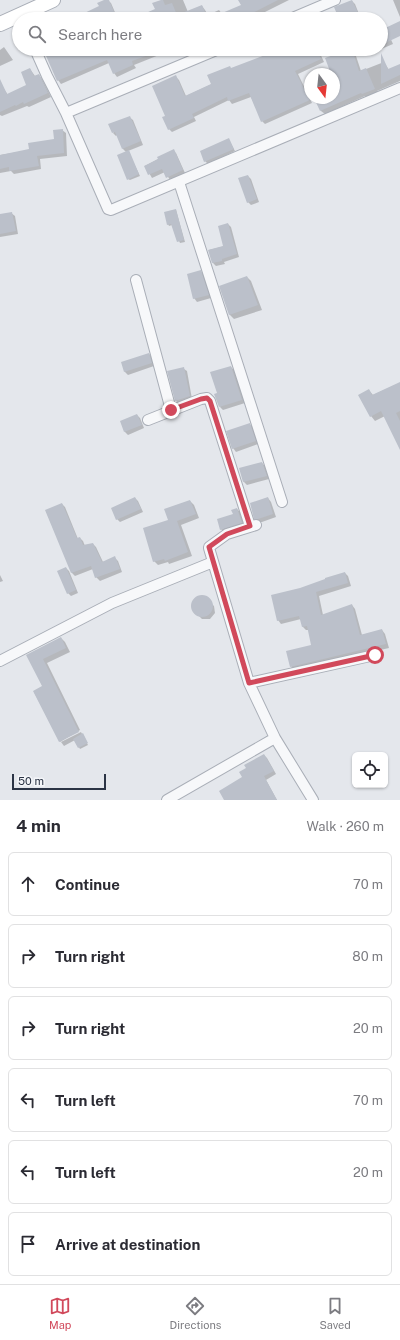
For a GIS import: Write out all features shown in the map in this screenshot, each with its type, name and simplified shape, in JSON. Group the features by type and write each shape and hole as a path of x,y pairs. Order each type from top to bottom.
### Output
{"street":[{"path":"30,12 53,0"},
{"path":"307,12 335,0"},
{"path":"0,24 12,20"},
{"path":"38,56 66,114 108,209 114,209 180,182 400,88"},
{"path":"66,114 203,56"},
{"path":"180,182 282,502"},
{"path":"136,280 171,410"},
{"path":"148,420 201,399 207,398 210,401 253,526 227,534 209,546 209,548 249,683 275,738 313,800"},
{"path":"0,661 112,603 213,562"},
{"path":"249,683 375,655"},
{"path":"167,800 275,738"}],"building":[{"path":"104,0 109,0 114,12 87,12 99,6 97,3"},
{"path":"163,0 165,5 172,3 176,12 148,12 155,9 152,3"},
{"path":"238,0 278,0 255,12 224,12 241,5"},
{"path":"352,0 358,12 336,12 334,7"},
{"path":"202,5 205,12 184,12"},
{"path":"400,21 400,36 388,42 388,27"},
{"path":"46,56 146,56 132,61 133,65 113,74 107,60 57,81"},
{"path":"263,56 320,56 321,59 295,71 304,88 304,103 261,122 249,93 228,101 227,97 192,114 194,118 168,130 162,117 165,116 152,86 176,75 185,96 211,84 207,75 230,66 231,68"},
{"path":"331,56 354,56 359,71 366,68 375,89 362,94 361,93 340,102 340,68 329,68 325,58"},
{"path":"381,56 382,56 388,69 400,64 400,75 381,84"},
{"path":"30,68 34,76 39,74 48,93 24,104 23,102 0,112 0,79 7,94 26,85 21,72"},
{"path":"317,104 336,104 320,111"},
{"path":"130,116 141,141 122,149 115,132 112,133 108,124"},
{"path":"63,129 64,153 37,156 39,166 9,171 9,167 0,169 0,155 29,149 28,143 54,139 53,130"},
{"path":"229,138 234,149 204,162 200,151"},
{"path":"174,149 183,170 166,178 162,169 148,175 144,166 158,159 157,157"},
{"path":"129,150 139,174 127,180 117,155"},
{"path":"248,175 257,199 247,203 238,178"},
{"path":"176,209 184,240 177,242 171,224 167,225 164,212"},
{"path":"12,212 16,231 0,234 0,214"},
{"path":"228,223 237,254 222,259 222,261 212,263 208,250 223,246 218,226"},
{"path":"201,270 209,295 193,299 187,274"},
{"path":"247,276 258,305 229,315 219,286"},
{"path":"149,353 152,363 124,372 121,362"},
{"path":"231,366 242,400 219,407 214,394 217,393 210,372"},
{"path":"184,367 190,396 175,401 167,371"},
{"path":"400,382 400,411 396,413 400,421 400,450 381,411 370,417 358,395 369,389 372,395"},
{"path":"137,414 142,425 124,432 120,421"},
{"path":"250,423 256,441 232,449 226,431"},
{"path":"262,462 267,476 243,482 239,468"},
{"path":"135,497 141,509 116,520 111,508"},
{"path":"268,497 273,514 254,519 250,503"},
{"path":"190,500 196,514 177,521 188,552 165,561 164,559 153,562 143,528 168,520 164,509"},
{"path":"62,503 77,538 80,537 83,545 93,543 102,562 115,556 120,569 95,578 91,566 71,573 45,510"},
{"path":"237,508 242,523 220,530 217,519 233,514 231,510"},
{"path":"66,567 76,590 67,594 57,571"},
{"path":"345,572 348,583 316,592 321,615 352,604 360,635 382,629 386,644 290,667 286,651 311,645 307,626 302,627 299,616 277,621 271,595 300,588"},
{"path":"202,595 210,598 213,606 210,614 202,617 194,614 191,606 194,598"},
{"path":"61,637 66,648 43,659 79,732 59,742 33,691 42,686 26,655"},
{"path":"83,733 88,743 78,748 73,739"},
{"path":"264,754 274,771 264,776 277,800 224,800 219,791 242,777 239,772 246,768 244,765"}],"route":[{"path":"171,410 201,399 207,398 210,401 250,526 227,534 209,547 249,683 375,655"}]}
